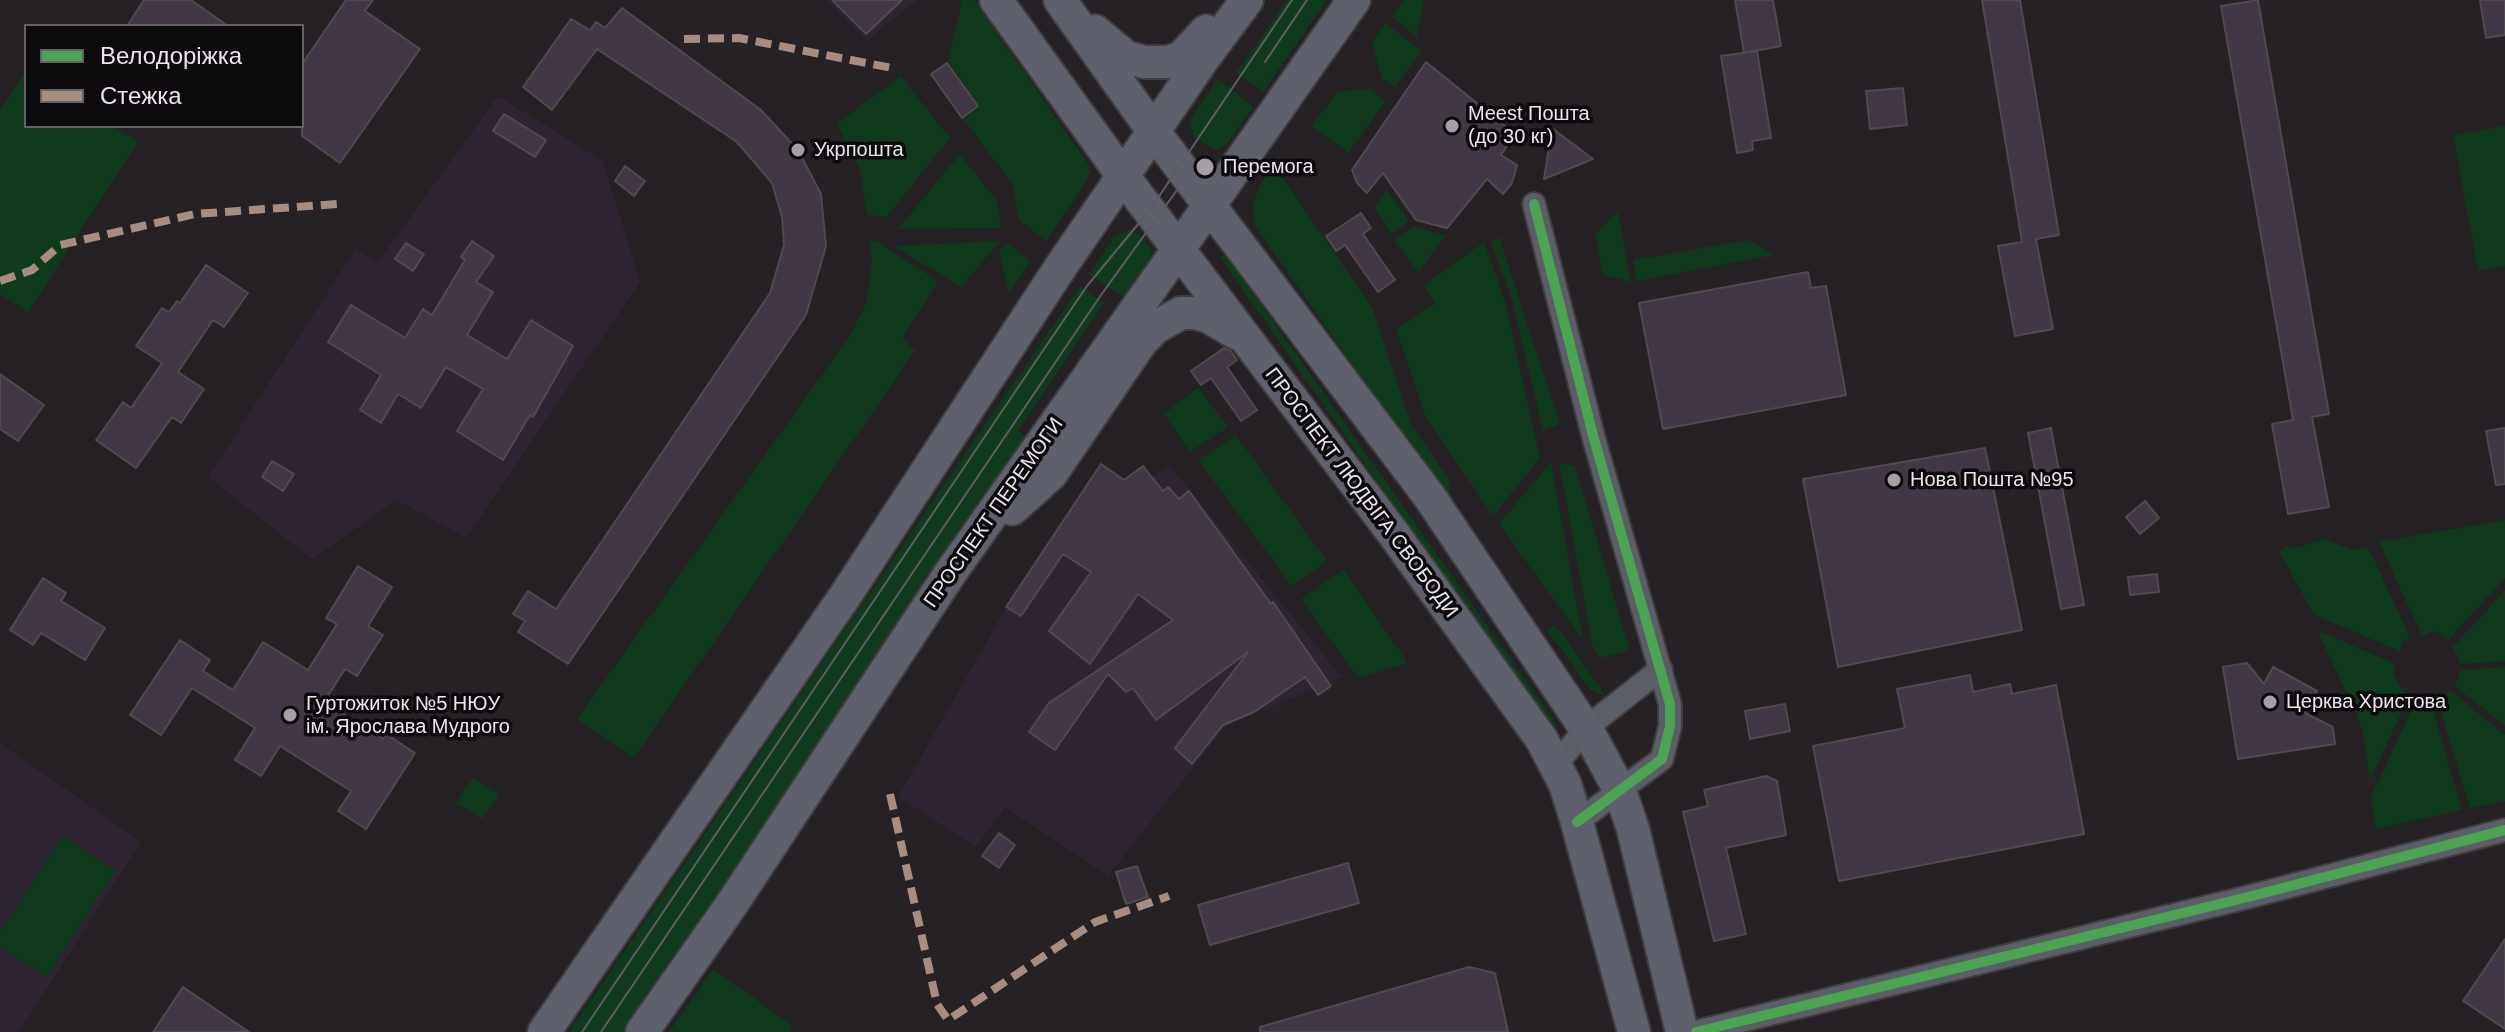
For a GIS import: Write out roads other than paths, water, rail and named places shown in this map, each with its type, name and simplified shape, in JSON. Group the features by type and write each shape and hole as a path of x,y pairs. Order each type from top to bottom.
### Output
{"main road":[{"name":"ПРОСПЕКТ ЛЮДВІГА СВОБОДИ","path":"996,0 1123,176 1393,533 1536,732 1556,765 1577,822 1634,1032"},
{"path":"1062,0 1126,57 1144,62 1167,62 1181,58 1203,36 1229,0"},
{"path":"1062,0 1154,132 1429,496 1586,728 1620,791 1641,856 1682,1032"},
{"path":"544,1032 845,596 1123,176 1247,0"},
{"name":"ПРОСПЕКТ ПЕРЕМОГИ","path":"642,1032 971,546 1354,0"},
{"path":"971,546 1051,474 1141,342 1156,327 1181,313 1196,313 1209,317 1248,340"}],"street":[{"path":"1534,204 1594,439 1670,704 1670,726 1662,759 1577,822"},
{"path":"1556,765 1586,728 1661,669"},
{"path":"1696,1032 2233,901 2505,830"}],"tram line":[{"path":"582,1032 1087,286 1149,211 1292,0"},
{"path":"1265,62 1307,0"},
{"path":"601,1032 1101,295 1177,190"}],"place":[{"name":"Meest Пошта (до 30 кг)","path":"1452,126"},
{"name":"Укрпошта","path":"798,150"},
{"name":"Перемога","path":"1205,167"},
{"name":"Нова Пошта №95","path":"1894,480"},
{"name":"Церква Христова","path":"2270,702"},
{"name":"Гуртожиток №5 НЮУ ім. Ярослава Мудрого","path":"290,715"}]}
